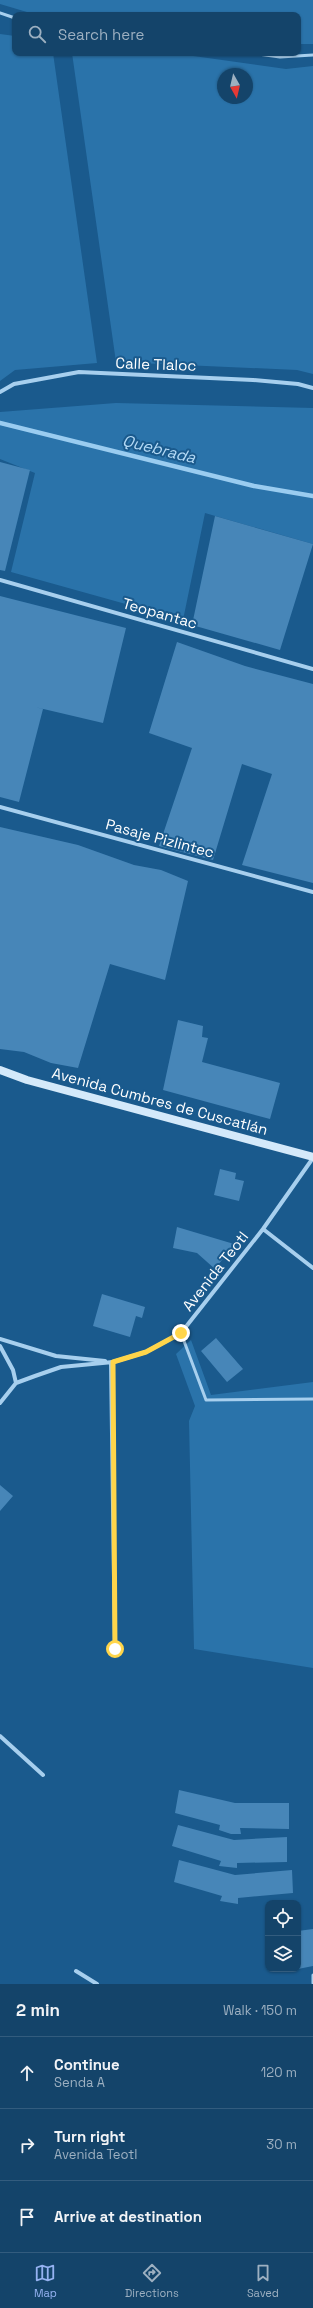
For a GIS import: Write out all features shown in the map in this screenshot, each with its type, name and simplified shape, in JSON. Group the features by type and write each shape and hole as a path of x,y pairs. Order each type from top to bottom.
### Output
{"main road":[{"name":"Avenida Cumbres de Cuscatlán","path":"0,1070 27,1080 313,1157"}],"street":[{"name":"Calle Tlaloc","path":"0,392 14,384 79,372 253,380 298,384 313,388"},
{"name":"Teopantac","path":"0,580 313,669"},
{"name":"Pasaje Pizlintec","path":"0,807 313,892"},
{"name":"Avenida Teotl","path":"16,1383 61,1367 113,1362 146,1352 181,1333 264,1229 313,1157"},
{"path":"264,1229 313,1268"},
{"path":"0,1339 56,1356 113,1362 115,1649"},
{"path":"0,1346 12,1370 16,1383 0,1403"},
{"path":"0,1736 43,1775"},
{"path":"76,1971 96,1984"}],"lane":[{"path":"0,13 12,17"},
{"path":"301,56 313,55"},
{"path":"272,56 296,56"},
{"path":"181,1333 206,1400 313,1399"},
{"path":"313,1976 313,1982"}],"shaded area":[{"path":"0,0 313,0 313,44 301,44 301,12 27,12 0,4"},
{"path":"0,34 12,36 12,56 53,56 97,363 15,370 0,381"},
{"path":"72,56 193,56 286,69 313,66 313,374 297,370 116,362"},
{"path":"116,403 313,408 313,544 205,513 183,620 11,572 35,473 0,459 0,412"},
{"path":"191,1340 211,1395 313,1382 313,1668 194,1649 189,1421 195,1406 176,1354"}],"building":[{"path":"0,462 30,470 5,571 0,570"},
{"path":"215,516 313,544 280,650 192,625"},
{"path":"0,596 126,628 103,723 35,707 43,709 19,802 0,797"},
{"path":"177,642 245,666 313,684 313,883 242,865 272,774 242,764 213,860 159,846 192,748 149,733"},
{"path":"0,827 78,845 134,865 161,870 188,881 165,980 110,964 78,1068 51,1063 24,1052 0,1049"},
{"path":"178,1020 203,1026 202,1037 208,1038 202,1062 280,1083 270,1119 163,1090"},
{"path":"220,1169 236,1173 235,1179 244,1181 239,1201 214,1195"},
{"path":"177,1227 234,1244 215,1269 197,1253 173,1248"},
{"path":"102,1294 145,1307 142,1318 136,1316 130,1337 93,1326"},
{"path":"216,1338 243,1369 227,1382 201,1351"},
{"path":"0,1485 13,1496 0,1511"},
{"path":"179,1790 235,1803 289,1803 289,1829 240,1828 241,1834 231,1834 219,1830 220,1825 175,1813"},
{"path":"178,1825 234,1840 287,1837 287,1862 237,1863 237,1868 219,1866 221,1861 172,1846"},
{"path":"179,1860 235,1875 292,1870 293,1893 238,1898 238,1904 220,1901 222,1896 174,1882"},
{"path":"313,1929 313,1966 301,1968 301,1936 301,1931"}],"waterway":[{"name":"Quebrada","path":"0,423 254,486 313,496"}],"route":[{"path":"115,1649 113,1362 146,1352 181,1333"}]}
